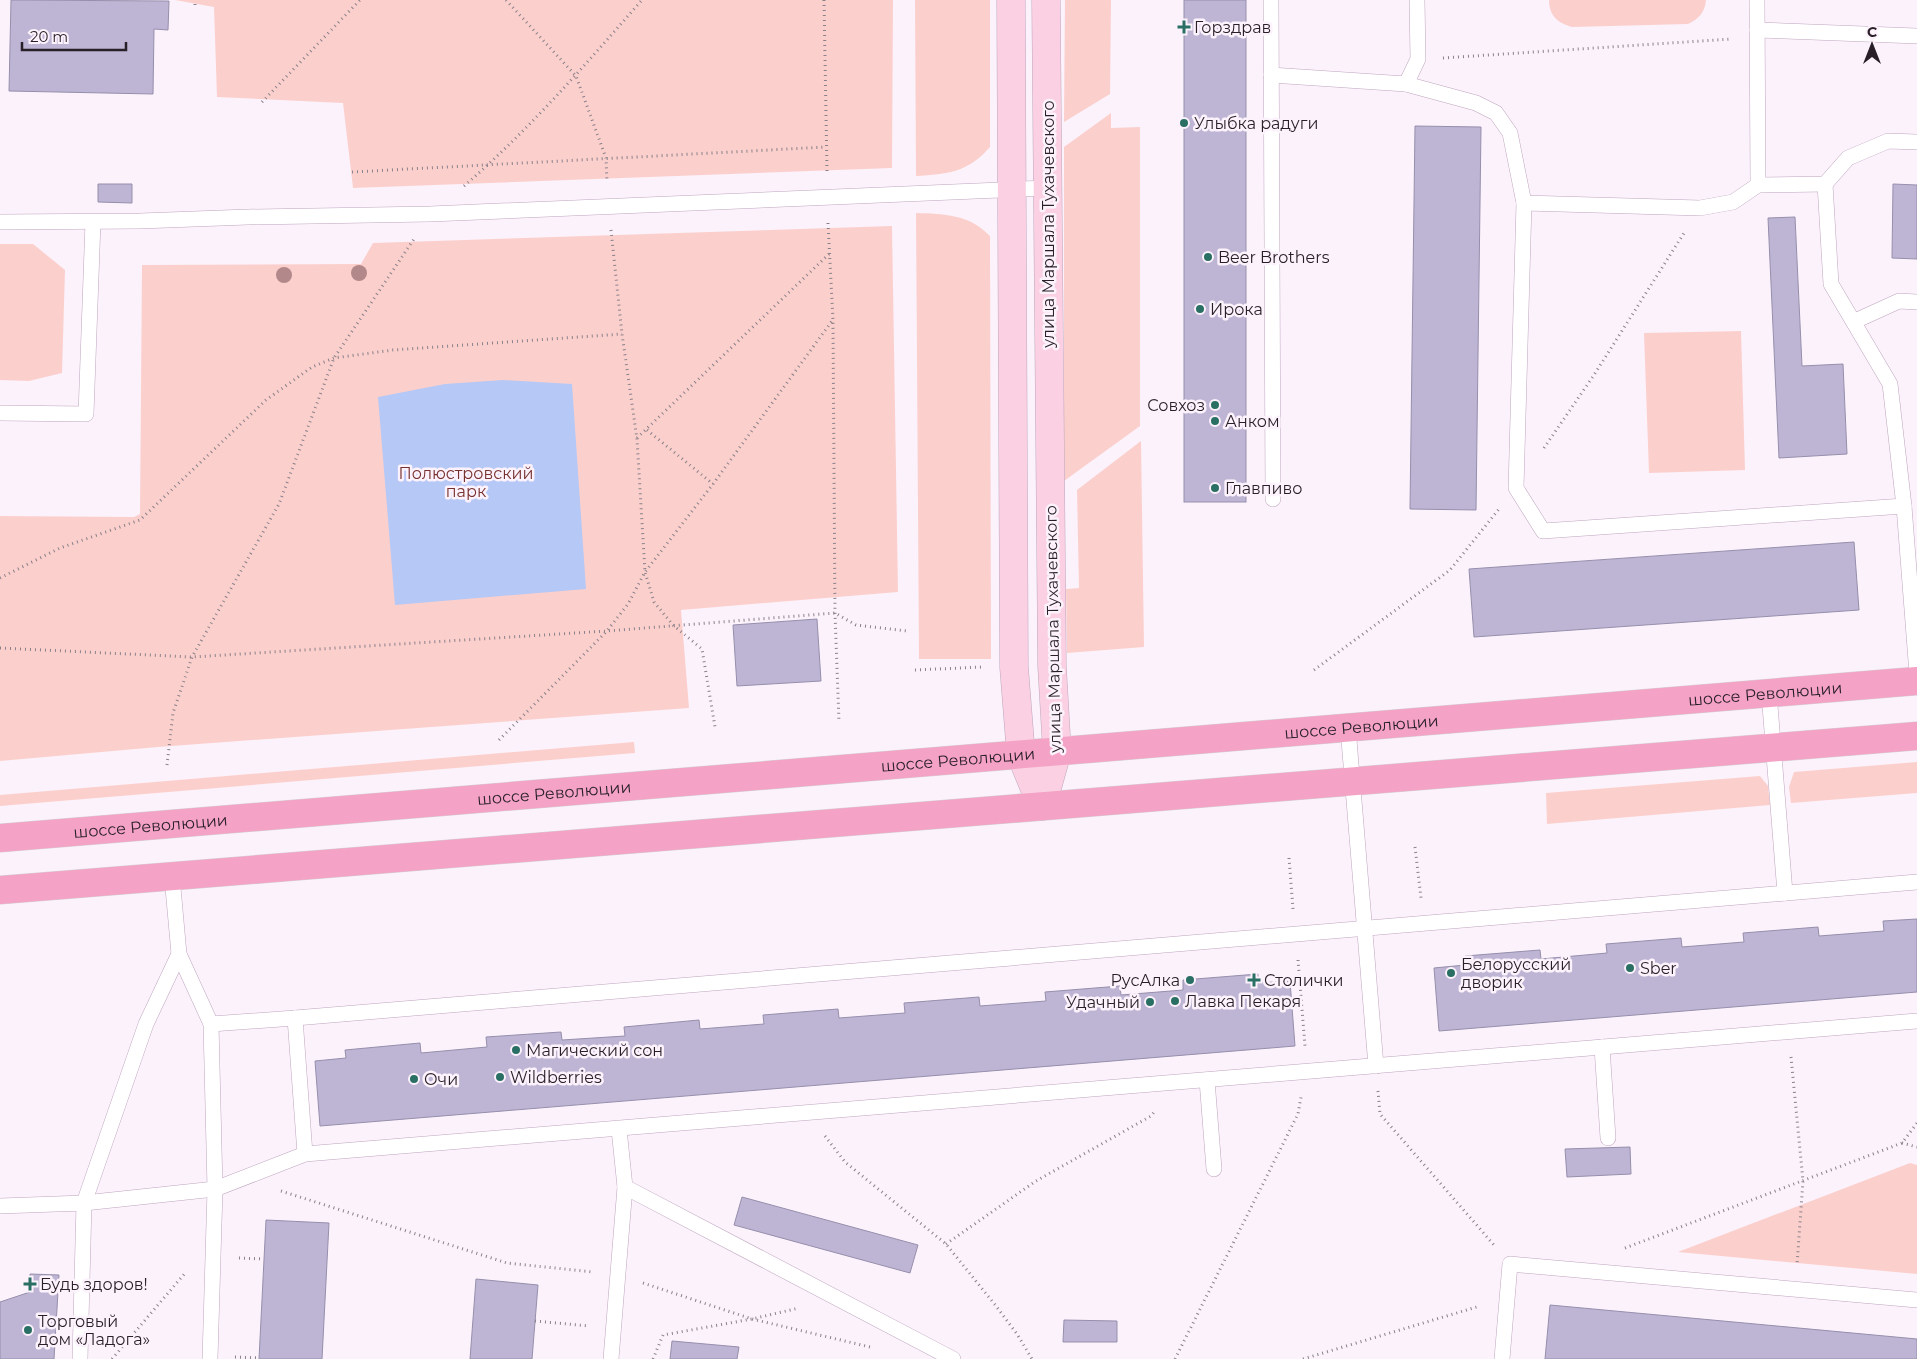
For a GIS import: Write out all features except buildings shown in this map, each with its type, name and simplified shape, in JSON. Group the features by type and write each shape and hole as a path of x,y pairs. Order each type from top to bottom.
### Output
{"main road":[{"name":"шоссе Революции","path":"0,838 1917,681"},
{"path":"0,890 1917,736"}],"street":[{"name":"улица Маршала Тухачевского","path":"1011,0 1014,667 1021,755 1042,806"},
{"name":"улица Маршала Тухачевского","path":"1042,806 1057,752 1052,666 1046,0"}],"lane":[{"path":"1271,0 1273,499"},
{"path":"1406,84 1418,59 1417,0"},
{"path":"1757,0 1758,185"},
{"path":"1756,33 1917,36"},
{"path":"1271,75 1406,84 1476,103 1496,113 1510,133 1524,203 1516,488 1542,531 1904,506"},
{"path":"1917,142 1888,141 1848,158 1825,184 1831,284 1855,321 1890,384 1904,506 1917,674"},
{"path":"1524,203 1700,208 1732,202 1758,185 1825,184"},
{"path":"0,222 93,222 430,214 1047,188"},
{"path":"0,413 86,414 93,222"},
{"path":"1855,321 1899,301 1917,302"},
{"path":"1769,693 1785,892"},
{"path":"1348,728 1376,1066"},
{"path":"172,877 179,954 211,1024 215,1189 210,1359"},
{"path":"211,1024 1917,882"},
{"path":"80,1359 84,1203 146,1024 179,954"},
{"path":"294,1018 305,1154"},
{"path":"0,1206 84,1203 215,1189 305,1154 1917,1021"},
{"path":"1602,1047 1608,1138"},
{"path":"1207,1080 1214,1169"},
{"path":"611,1359 625,1187 619,1129"},
{"path":"625,1187 954,1359"},
{"path":"1502,1359 1510,1264 1917,1300"}],"path":[{"path":"195,0 195,5"},
{"path":"262,102 360,0"},
{"path":"506,0 576,76 606,158 622,334 637,438 645,572 654,602 673,625 702,649 715,727"},
{"path":"167,766 173,714 192,657 279,504 334,358 430,214 488,165 576,76 642,0"},
{"path":"824,0 826,148 833,320 835,613 839,722"},
{"path":"1418,59 1756,33"},
{"path":"352,172 826,148"},
{"path":"637,438 829,254"},
{"path":"499,740 607,631 628,604 645,572 713,484 833,320"},
{"path":"0,578 60,548 140,520 266,400 312,367 334,358 393,350 622,334"},
{"path":"647,430 713,484"},
{"path":"0,648 192,657 607,631 835,613 856,625 907,632"},
{"path":"915,670 986,667"},
{"path":"1415,848 1424,923"},
{"path":"1175,1359 1298,1114 1307,1071 1289,858"},
{"path":"1788,1032 1803,1181 1795,1289"},
{"path":"1376,1066 1380,1114 1510,1264"},
{"path":"946,1244 1036,1181 1151,1116 1179,1082"},
{"path":"812,1111 828,1142 845,1162 946,1244 1002,1313 1032,1359"},
{"path":"1623,1249 1902,1143 1917,1123"},
{"path":"1902,1143 1917,1147"},
{"path":"242,1178 507,1263 618,1275 752,1319 878,1348"},
{"path":"112,1359 198,1259 213,1257"},
{"path":"1303,1359 1507,1298"},
{"path":"654,1359 663,1335 752,1319 839,1299"},
{"path":"535,1321 613,1329"}],"green space":[{"path":"175,0 893,0 892,168 353,188 343,103 217,97 214,7"},
{"path":"915,0 990,0 990,147 982,156 965,167 947,173 916,176"},
{"path":"1065,0 1111,0 1110,94 1064,122"},
{"path":"1549,0 1706,0 1701,15 1688,24 1572,27 1555,18 1549,6"},
{"path":"1111,113 1111,128 1140,127 1140,426 1064,481 1064,147"},
{"path":"916,213 946,215 965,219 974,223 990,236 991,659 919,659"},
{"name":"Полюстровский парк","path":"892,226 898,592 681,610 689,708 158,747 0,761 0,516 134,517 140,514 142,265 361,264 373,243"},
{"path":"0,244 33,244 65,270 62,373 29,381 0,380"},
{"path":"1741,331 1745,470 1649,473 1644,333"},
{"path":"1141,441 1144,647 1067,653 1066,589 1079,588 1077,490"},
{"path":"634,742 635,753 0,806 0,795"},
{"path":"1917,762 1917,793 1791,803 1789,787 1794,772"},
{"path":"1760,776 1768,786 1770,805 1547,824 1546,793"},
{"path":"1910,1163 1917,1165 1917,1274 1678,1252"}],"water":[{"path":"503,380 572,384 586,589 395,605 378,397 445,384"}],"place":[{"name":"Горздрав","path":"1184,27"},
{"name":"Улыбка радуги","path":"1184,123"},
{"name":"Beer Brothers","path":"1208,257"},
{"name":"Ирока","path":"1200,309"},
{"name":"Совхоз","path":"1215,405"},
{"name":"Анком","path":"1215,421"},
{"name":"Главпиво","path":"1215,488"},
{"name":"Sber","path":"1630,968"},
{"name":"Белорусский дворик","path":"1451,973"},
{"name":"РусАлка","path":"1190,980"},
{"name":"Столички","path":"1254,980"},
{"name":"Лавка Пекаря","path":"1175,1001"},
{"name":"Удачный","path":"1150,1002"},
{"name":"Магический сон","path":"516,1050"},
{"name":"Wildberries","path":"500,1077"},
{"name":"Очи","path":"414,1079"},
{"name":"Будь здоров!","path":"30,1284"},
{"name":"Торговый дом «Ладога»","path":"28,1330"}]}
